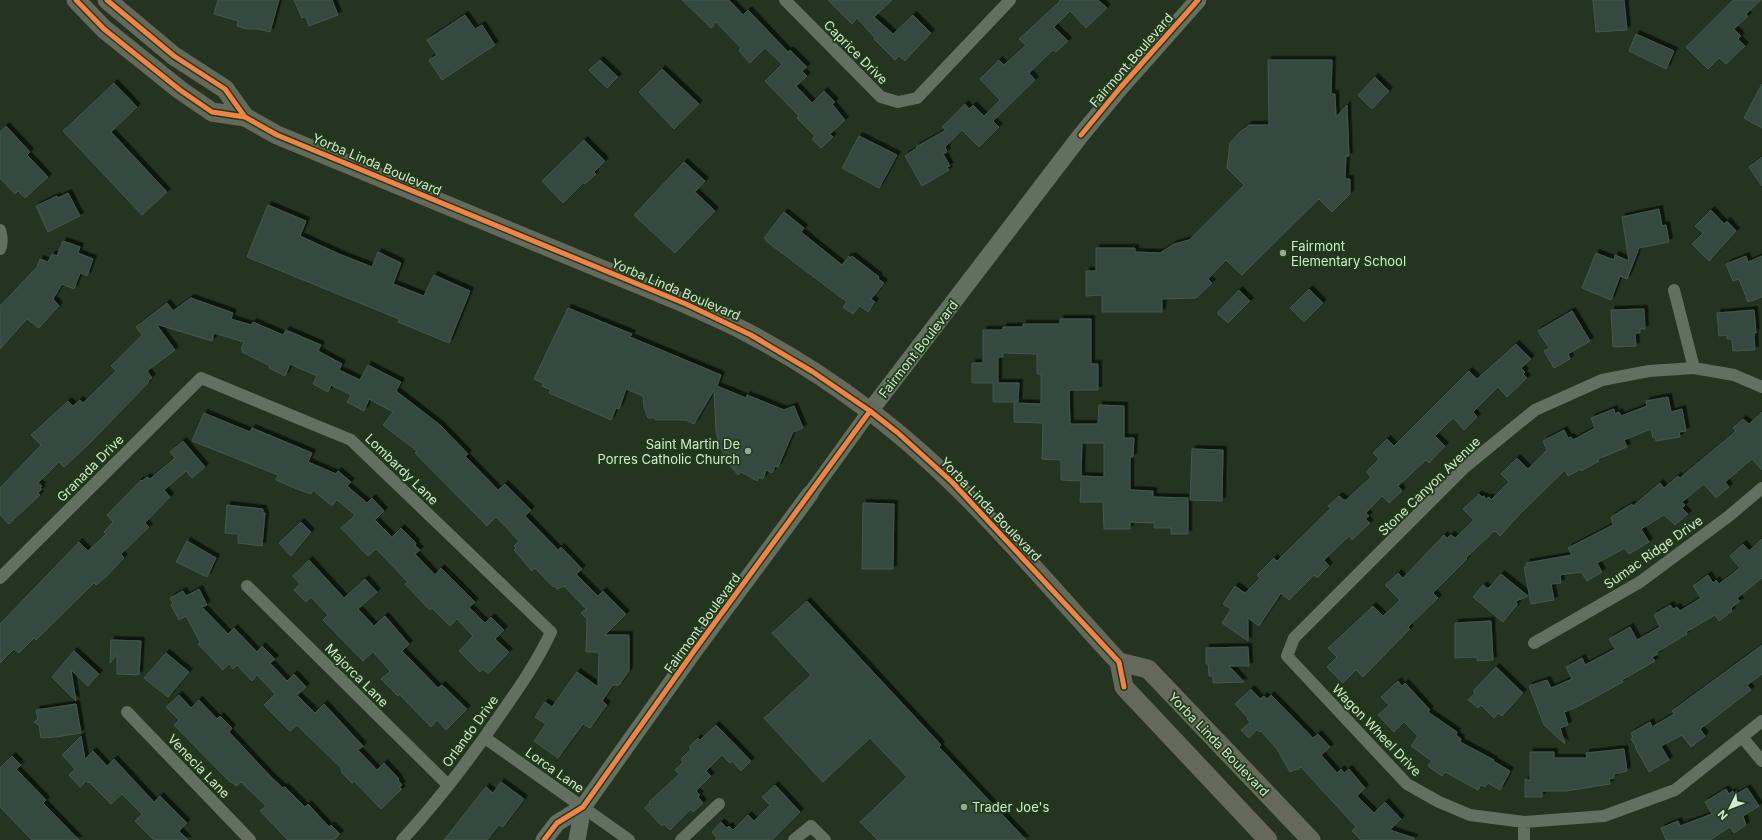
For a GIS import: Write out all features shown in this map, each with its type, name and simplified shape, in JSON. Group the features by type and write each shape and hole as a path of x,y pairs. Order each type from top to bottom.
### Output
{"main road":[{"name":"Yorba Linda Boulevard","path":"76,0 104,29 180,90 212,112 245,117 277,135 686,304 751,335 814,372 870,411 952,482 1119,662 1148,669 1311,840"},
{"name":"Yorba Linda Boulevard","path":"107,0 174,56 225,89 245,117"},
{"path":"91,16 107,0"},
{"name":"Fairmont Boulevard","path":"870,411 1081,135 1120,88 1198,0"},
{"name":"Fairmont Boulevard","path":"544,840 557,823 583,807 694,651 810,494"},
{"path":"1119,662 1124,687 1268,840"},
{"name":"Fairmont Boulevard","path":"577,840 583,807"}],"street":[{"name":"Caprice Drive","path":"785,0 881,97 898,102 917,98 1010,0"},
{"path":"0,230 1,248"},
{"path":"1674,290 1694,368"},
{"name":"Stone Canyon Avenue","path":"1287,656 1294,638 1465,467 1535,410 1602,380 1649,371 1694,368 1734,375 1762,387"},
{"name":"Granada Drive","path":"0,578 201,378"},
{"name":"Lombardy Lane","path":"201,378 351,440 551,632"},
{"name":"Fairmont Boulevard","path":"810,494 870,411"},
{"name":"Sumac Ridge Drive","path":"1534,644 1640,582 1729,516 1762,488"},
{"name":"Majorca Lane","path":"247,586 448,785"},
{"name":"Orlando Drive","path":"402,840 485,738 540,654 551,632"},
{"name":"Wagon Wheel Drive","path":"1287,656 1407,784 1439,802 1470,815 1524,822 1604,816 1675,790 1762,721"},
{"name":"Venecia Lane","path":"127,712 250,840"},
{"path":"1742,737 1762,761"},
{"name":"Lorca Lane","path":"485,738 629,840"},
{"path":"681,840 719,804"},
{"path":"1524,822 1524,840"},
{"path":"794,840 811,826 825,840"}],"building":[{"path":"218,0 279,0 270,32 237,26 238,21 214,14"},
{"path":"294,0 332,0 338,15 309,26 306,17 302,18"},
{"path":"682,0 729,0 743,15 748,10 788,52 790,50 807,67 802,71 807,76 796,86 812,103 824,91 835,102 832,104 845,120 830,134 833,137 821,148 812,139 815,136 797,118 799,116 765,81 782,64 765,48 750,63 739,51 741,48 716,22 711,28"},
{"path":"828,0 892,0 874,17 893,34 913,15 931,33 905,61 899,56 895,60 874,39 875,38 857,18 852,24"},
{"path":"1059,0 1098,0 1107,8 1086,28 1070,11 1054,27 1068,41 1056,52 1053,50 1029,73 1035,80 993,121 999,127 979,147 962,130 945,147 947,152 943,154 950,166 947,167 949,170 922,186 905,156 917,148 916,147 946,130 942,127 965,104 969,109 973,105 984,116 1000,100 980,79 999,60 1004,65 1026,45 1019,39 1060,1"},
{"path":"1593,0 1624,0 1627,30 1596,32"},
{"path":"1733,0 1761,0 1746,14 1748,16 1734,29 1741,36 1738,39 1745,46 1726,64 1719,58 1708,69 1686,47"},
{"path":"465,15 475,29 482,25 495,45 442,80 429,60 437,55 427,40"},
{"path":"1636,34 1674,51 1666,69 1629,51"},
{"path":"600,60 618,77 607,88 589,70"},
{"path":"1268,60 1332,60 1331,94 1335,94 1336,117 1347,105 1349,156 1346,156 1345,179 1350,179 1350,194 1332,212 1319,199 1242,275 1226,260 1208,279 1212,283 1196,298 1162,299 1162,312 1102,312 1102,295 1086,296 1086,271 1096,271 1096,248 1135,248 1135,252 1160,253 1174,244 1189,240 1244,185 1227,168 1230,143 1249,125 1269,125"},
{"path":"662,69 699,104 674,129 639,92"},
{"path":"1375,77 1389,91 1372,109 1358,95"},
{"path":"114,83 137,107 111,132 167,192 142,215 63,131"},
{"path":"1762,84 1762,128 1744,118"},
{"path":"6,126 30,152 27,155 48,177 25,198 18,191 15,194 0,178 0,132"},
{"path":"859,136 897,155 879,188 842,168"},
{"path":"584,140 605,161 594,172 596,174 585,184 584,182 563,203 542,181"},
{"path":"1762,157 1762,186 1749,167"},
{"path":"684,162 705,181 695,192 715,211 675,253 634,215"},
{"path":"68,193 80,216 48,232 36,206 57,196 58,198"},
{"path":"268,205 306,221 300,236 339,254 372,267 378,252 401,263 393,284 424,296 434,275 470,291 449,343 398,322 399,319 247,257"},
{"path":"1659,209 1662,226 1666,225 1669,242 1639,248 1627,279 1620,276 1611,300 1582,288 1596,253 1614,260 1615,255 1629,261 1622,217"},
{"path":"1711,210 1724,224 1727,221 1736,231 1709,261 1692,244 1703,233 1695,226"},
{"path":"784,212 804,228 801,232 842,265 849,256 850,258 852,256 879,277 878,279 884,283 871,299 875,302 868,312 860,306 853,314 843,307 847,302 766,241 764,238"},
{"path":"63,241 80,247 78,253 93,259 87,276 80,273 74,289 62,284 53,299 59,306 39,328 27,319 0,349 0,306 37,267 40,259 48,262 52,254 57,256"},
{"path":"1746,256 1748,262 1762,256 1762,297 1748,302 1739,279 1733,281 1726,264"},
{"path":"1309,289 1323,303 1304,322 1290,308"},
{"path":"1239,290 1250,301 1228,323 1217,313"},
{"path":"191,298 233,313 231,319 251,325 253,322 283,335 286,330 321,345 318,351 342,364 339,370 360,380 368,365 401,382 396,391 440,425 468,454 465,456 498,490 505,484 531,510 525,516 558,550 561,547 582,569 576,574 598,596 603,591 626,614 605,635 629,635 629,671 619,685 613,685 602,701 607,705 590,728 583,724 558,758 534,741 546,724 535,717 545,702 552,707 577,672 598,687 599,652 586,652 587,619 581,613 586,609 564,586 557,589 554,586 553,587 535,568 532,571 514,550 516,548 514,546 519,541 496,517 487,526 415,453 417,451 383,425 393,412 369,399 364,411 347,402 351,395 331,385 328,392 313,384 317,376 290,364 285,376 269,368 270,366 242,352 243,350 241,349 244,342 214,333 212,341 156,324 175,350 147,371 152,378 148,381 149,382 90,443 64,467 59,462 38,483 42,486 40,488 42,489 38,493 40,495 9,524 0,515 0,488 41,445 31,435 68,401 73,406 80,400 83,403 116,371 111,366 142,335 136,327 167,303 173,311"},
{"path":"568,308 632,334 630,337 721,375 717,386 746,398 747,395 784,410 794,406 803,428 793,432 778,467 775,466 772,473 766,470 763,479 759,477 757,481 741,472 738,475 729,464 720,447 716,432 714,390 694,424 686,420 655,420 655,418 648,418 644,407 643,396 626,389 619,409 616,408 611,420 549,393 551,390 542,386 543,383 534,379"},
{"path":"1644,309 1645,329 1640,329 1640,333 1635,333 1636,346 1613,347 1611,310"},
{"path":"1754,310 1756,333 1754,333 1755,350 1733,351 1732,339 1727,339 1727,335 1719,336 1717,313"},
{"path":"1572,311 1590,341 1568,354 1570,359 1554,368 1544,351 1549,348 1538,331"},
{"path":"1060,319 1091,319 1091,364 1098,364 1098,390 1069,390 1070,424 1098,424 1099,405 1124,406 1124,438 1134,438 1133,457 1130,457 1130,490 1153,491 1153,497 1188,498 1188,534 1171,534 1171,528 1154,528 1155,523 1130,522 1130,529 1104,529 1103,502 1080,502 1081,481 1061,480 1061,460 1042,459 1043,423 1014,422 1014,403 1041,404 1041,374 1037,374 1037,354 1003,353 1003,357 998,357 998,383 1019,383 1018,402 993,402 993,383 972,383 972,363 983,363 983,330 1003,330 1003,327 1023,327 1023,324 1060,324","holes":["1082,443 1104,443 1104,477 1081,476"]},
{"path":"1516,344 1531,359 1521,368 1525,372 1523,374 1527,378 1507,397 1498,387 1473,412 1477,417 1464,430 1453,418 1435,436 1445,446 1429,463 1426,460 1398,486 1402,491 1389,503 1382,496 1366,513 1369,516 1365,519 1370,523 1352,540 1349,536 1324,560 1329,566 1317,578 1314,575 1289,600 1281,593 1259,626 1248,618 1248,641 1222,623 1231,609 1223,604 1235,586 1245,593 1260,578 1257,575 1274,558 1277,561 1331,508 1328,506 1339,496 1346,500 1371,477 1366,472 1379,459 1373,453 1387,439 1394,446 1469,371 1477,379"},
{"path":"1668,397 1671,412 1682,409 1686,431 1679,432 1680,437 1656,441 1655,437 1653,438 1651,429 1624,440 1627,447 1598,459 1599,461 1581,471 1581,469 1568,476 1565,470 1500,536 1495,531 1493,532 1466,558 1467,559 1433,593 1438,598 1408,627 1410,629 1363,677 1356,670 1343,683 1327,667 1337,657 1328,648 1373,606 1383,616 1400,600 1385,585 1398,573 1403,578 1444,535 1447,538 1451,535 1455,538 1474,520 1463,509 1479,494 1482,497 1484,496 1486,499 1489,497 1491,500 1509,482 1501,474 1517,458 1528,469 1547,450 1543,441 1564,430 1568,438 1571,437 1573,440 1595,428 1591,418 1614,409 1615,414 1619,412 1621,416 1647,406 1646,401"},
{"path":"1762,412 1762,470 1752,459 1725,482 1729,487 1716,498 1704,484 1682,502 1685,505 1682,508 1688,514 1675,525 1664,515 1641,529 1649,542 1629,554 1625,548 1597,563 1602,572 1587,581 1581,572 1560,575 1561,583 1551,584 1554,600 1531,604 1524,567 1527,567 1526,563 1572,555 1568,548 1613,525 1611,517 1632,504 1633,506 1660,483 1664,488 1678,476 1680,478 1736,431 1733,428 1743,419 1749,424"},
{"path":"204,413 250,432 252,428 312,453 308,462 336,474 338,471 351,482 347,486 367,503 372,498 384,511 375,520 392,537 401,528 416,543 415,545 420,550 415,554 435,575 441,568 475,602 469,607 485,623 491,617 504,630 495,639 509,652 488,674 483,669 480,672 459,651 473,636 457,619 450,626 432,608 430,610 424,604 405,584 408,582 376,549 368,556 341,528 355,515 337,500 332,506 313,490 311,494 297,489 276,480 278,475 192,441"},
{"path":"183,441 205,467 192,478 186,471 164,490 170,497 145,523 149,527 121,554 124,558 107,576 96,585 94,583 36,640 34,638 19,653 14,649 0,663 0,624 79,542 88,551 106,534 104,532 113,522 107,515 141,480 142,481 147,477 150,479 175,458 170,452"},
{"path":"1192,449 1223,450 1222,501 1190,500"},
{"path":"863,503 894,504 893,569 862,569"},
{"path":"227,505 263,509 263,513 265,513 262,546 238,543 238,534 225,533"},
{"path":"301,522 311,532 291,556 279,543"},
{"path":"1762,539 1762,578 1737,598 1740,601 1731,608 1732,611 1719,621 1715,615 1686,632 1687,634 1657,652 1658,654 1652,657 1655,661 1622,680 1623,682 1575,708 1564,712 1568,725 1560,728 1565,744 1544,725 1529,686 1547,680 1551,688 1572,679 1566,667 1582,658 1585,665 1615,649 1609,639 1630,627 1637,640 1660,627 1654,615 1670,605 1673,609 1677,607 1680,611 1701,598 1693,586 1708,575 1713,583 1716,580 1719,584 1740,568 1730,556 1743,544 1749,551"},
{"path":"187,541 216,558 207,577 176,562"},
{"path":"309,560 344,598 365,579 377,592 358,609 374,626 385,616 409,644 402,651 438,688 442,685 467,709 446,730 437,720 431,727 399,694 398,696 381,679 390,671 373,652 363,661 323,620 328,615 311,597 306,602 294,590 300,584 293,576"},
{"path":"1501,574 1528,596 1516,601 1517,605 1503,622 1473,597 1483,585 1489,588"},
{"path":"199,589 207,605 202,607 228,634 234,628 257,652 262,646 275,659 270,663 287,681 294,674 306,687 297,695 315,713 324,704 363,746 358,750 377,770 384,763 399,779 398,780 402,785 399,787 402,789 381,809 354,781 352,783 342,773 341,768 297,725 290,731 264,705 275,694 257,675 252,681 237,665 233,669 229,664 223,670 198,644 200,642 186,616 179,620 171,605 173,603 170,598 183,591 186,596"},
{"path":"807,601 941,745 939,747 1026,840 878,840 860,822 907,777 870,738 823,782 764,718 811,675 772,633"},
{"path":"1491,621 1493,660 1477,661 1477,657 1455,658 1455,623"},
{"path":"111,640 141,641 139,675 117,674 117,655 110,663"},
{"path":"1762,645 1762,674 1747,685 1751,690 1700,729 1705,736 1691,747 1682,735 1661,746 1669,760 1649,772 1631,739 1633,738 1631,733 1650,722 1652,727 1674,714 1672,711"},
{"path":"1248,647 1249,666 1229,666 1244,682 1213,683 1213,676 1209,676 1208,664 1206,664 1206,648"},
{"path":"74,651 99,674 88,686 71,670 76,701 52,677"},
{"path":"166,653 189,672 168,697 144,678"},
{"path":"1496,667 1523,693 1502,716 1498,713 1494,718 1481,705 1478,708 1468,700 1475,693 1473,691"},
{"path":"1398,681 1402,686 1405,683 1430,710 1428,712 1457,732 1456,735 1461,739 1460,742 1494,760 1493,761 1510,771 1500,790 1488,783 1485,787 1481,785 1478,790 1445,772 1442,776 1428,766 1432,761 1411,746 1418,736 1404,722 1394,732 1378,715 1389,705 1381,697"},
{"path":"1251,689 1260,699 1264,696 1267,699 1271,695 1313,738 1318,734 1330,747 1321,755 1337,773 1341,769 1344,773 1349,769 1365,788 1357,796 1374,813 1385,802 1401,819 1390,830 1414,838 1414,840 1361,840 1352,831 1356,827 1301,767 1298,770 1297,769 1290,772 1277,749 1261,731 1260,732 1257,730 1249,738 1241,730 1250,722 1235,704"},
{"path":"179,695 191,708 199,700 217,719 220,716 232,728 229,732 272,778 283,788 285,787 305,807 308,804 329,827 331,825 340,834 334,840 288,840 260,811 266,806 241,782 236,786 232,782 231,783 174,725 179,720 166,707"},
{"path":"76,704 81,733 41,738 39,725 34,722 38,719 36,710"},
{"path":"716,725 751,761 741,771 732,761 730,763 722,755 706,771 711,776 696,791 700,795 698,797 703,803 693,812 691,809 670,830 664,824 662,826 645,808 650,803 649,802 679,774 675,770 683,762 681,759 691,749 689,747 698,738 700,740"},
{"path":"81,736 85,759 93,751 107,766 114,759 154,802 160,796 187,823 179,831 188,840 154,840 135,821 142,814 122,794 111,804 89,782 86,781 80,787 69,775 75,769 62,755"},
{"path":"1624,749 1627,771 1614,774 1614,778 1609,779 1610,784 1567,791 1542,791 1542,797 1525,797 1525,779 1530,781 1530,752 1554,752 1554,758 1587,758 1586,753"},
{"path":"12,756 21,765 16,769 46,800 43,803 79,840 32,840 0,807 0,768"},
{"path":"501,782 524,799 503,827 499,825 487,840 444,840 486,787 493,793"},
{"path":"775,785 800,812 772,840 715,840 717,838 712,832 721,822 727,828 729,826 733,830 748,815 754,821 770,805 762,797"},
{"path":"1747,788 1759,806 1743,816 1746,825 1734,833 1730,827 1710,840 1666,840 1661,828 1678,821 1680,826 1712,814 1705,802 1726,789 1729,794 1733,791 1735,795"}],"cycle path":[{"path":"76,0 104,29 180,90 212,112 245,117 277,135 686,304 751,335 813,372 870,411 898,433 952,482 1119,662 1124,687"},
{"path":"107,0 174,56 225,89 245,117"},
{"path":"1081,135 1120,88 1198,0"},
{"path":"544,840 557,823 583,807 694,651 870,411"}],"place":[{"name":"Fairmont Elementary School","path":"1283,253"},
{"name":"Saint Martin De Porres Catholic Church","path":"748,451"},
{"name":"Trader Joe's","path":"964,807"}]}
